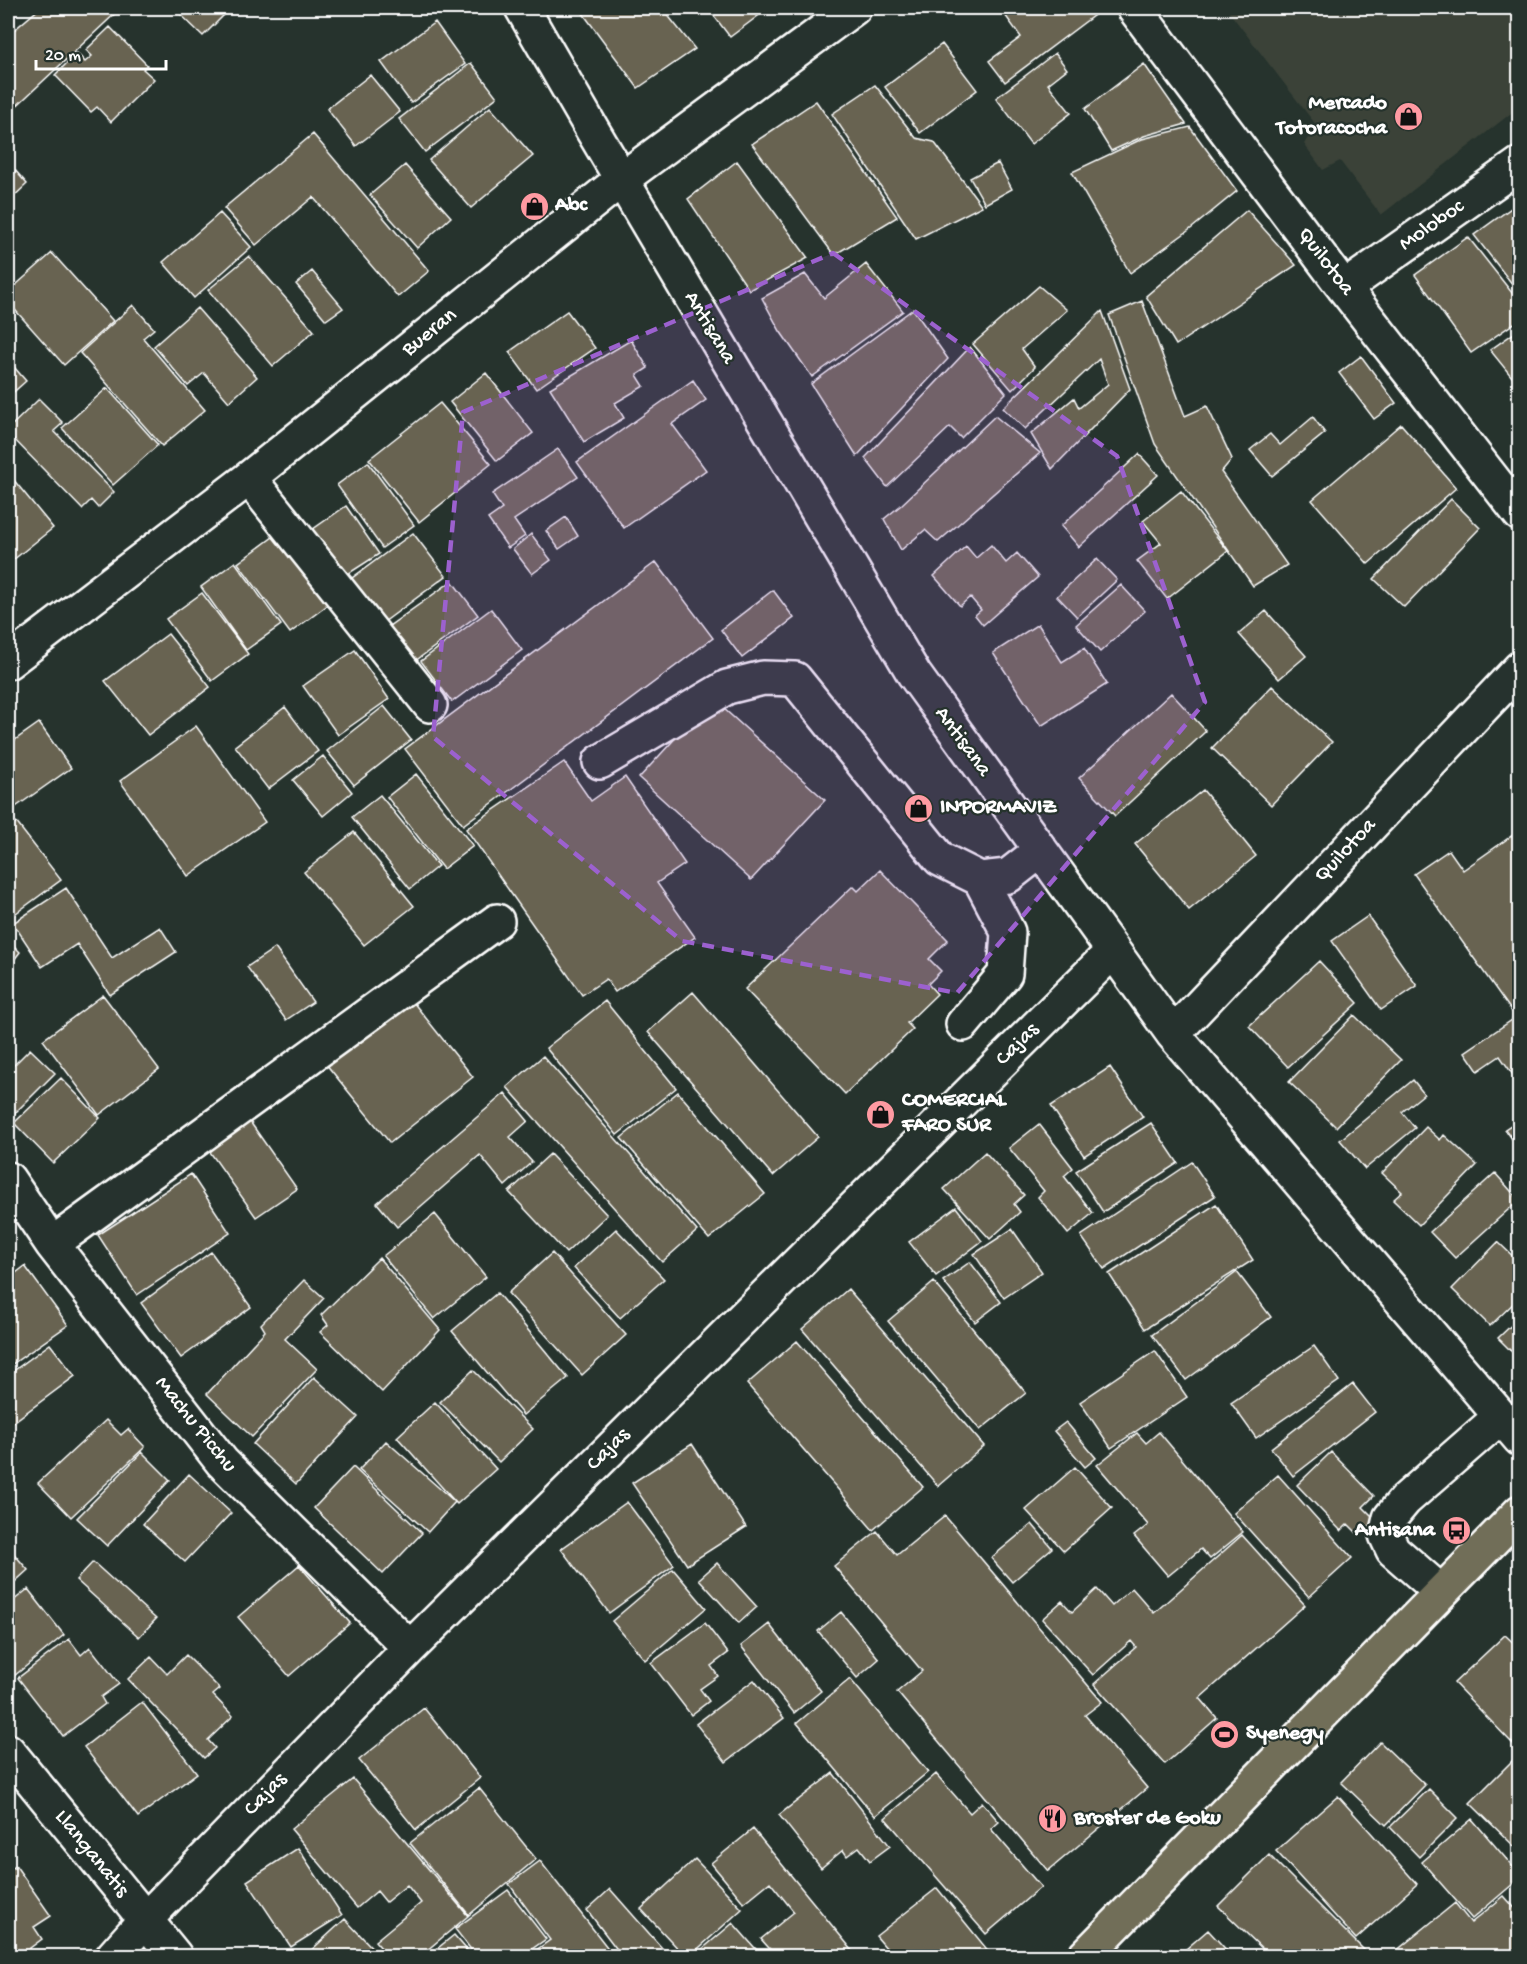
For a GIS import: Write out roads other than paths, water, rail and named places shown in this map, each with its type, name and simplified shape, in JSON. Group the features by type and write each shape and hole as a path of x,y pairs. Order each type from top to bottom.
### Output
{"main road":[{"path":"1085,1956 1520,1512"}],"street":[{"name":"Antisana","path":"522,8 914,674 1173,1035 1510,1428"},
{"name":"Bueran","path":"9,658 249,478 622,179 854,8"},
{"name":"Quilotoa","path":"1134,8 1344,288 1520,514"},
{"name":"Moloboc","path":"1344,288 1520,164"},
{"path":"249,478 430,705"},
{"name":"Quilotoa","path":"1173,1035 1520,668"},
{"path":"600,762 727,687 763,678 795,679 940,859 980,879 1008,876 1040,851"},
{"path":"963,1024 1005,974 1008,932 980,879"},
{"path":"52,1244 497,921"},
{"name":"Cajas","path":"113,1956 145,1920 410,1648 1113,951"},
{"name":"Machu Picchu","path":"8,1179 52,1244 222,1462 410,1648"},
{"path":"1441,1592 1393,1550 1386,1535 1390,1518 1405,1500 1510,1428"},
{"name":"Llanganatis","path":"8,1751 175,1956"}],"place":[{"name":"Mercado Totoracocha","path":"1408,117"},
{"name":"Abc","path":"534,206"},
{"name":"INPORMAVIZ","path":"919,808"},
{"name":"COMERCIAL FARO SUR","path":"881,1114"},
{"name":"Antisana","path":"1456,1531"},
{"name":"Syenegy","path":"1225,1734"},
{"name":"Broster de Goku","path":"1053,1819"}]}
